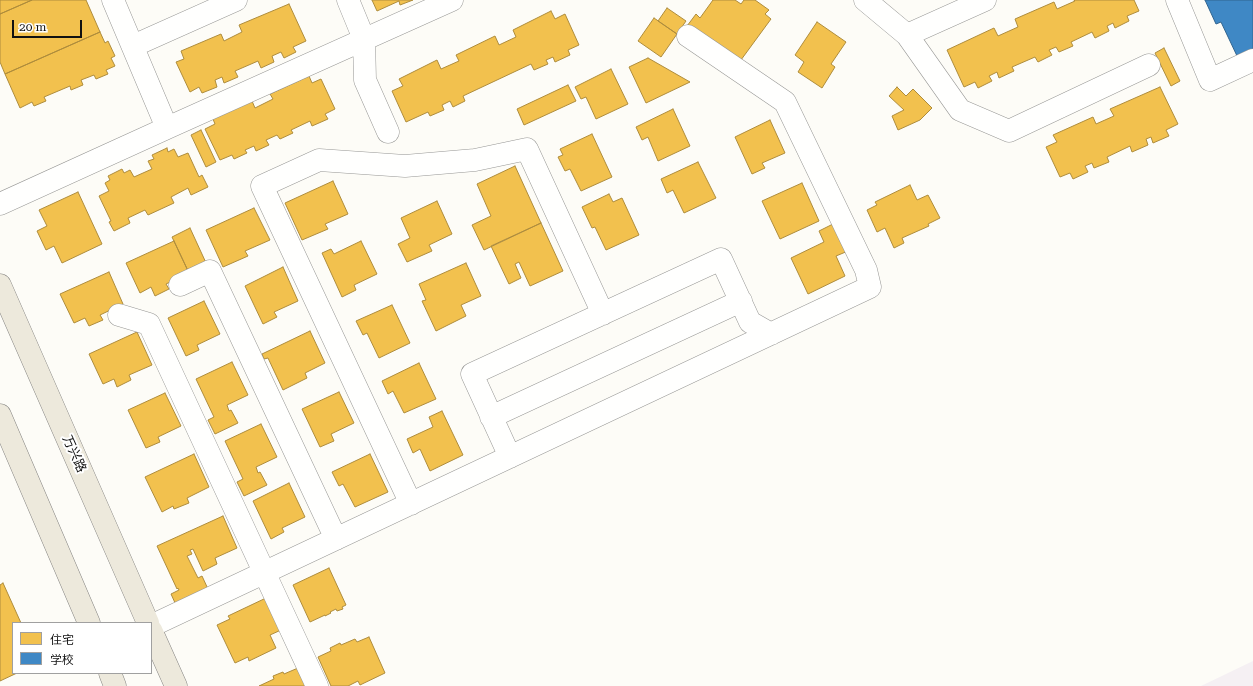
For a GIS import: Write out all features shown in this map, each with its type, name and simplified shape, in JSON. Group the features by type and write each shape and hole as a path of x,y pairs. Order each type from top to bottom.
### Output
{"main road":[{"name":"万兴路","path":"0,285 148,622"},
{"path":"0,415 89,622"},
{"path":"152,632 176,686"},
{"path":"110,674 115,686"}],"lane":[{"path":"113,0 167,128"},
{"path":"133,46 236,0"},
{"path":"348,0 364,39 365,80 388,132"},
{"path":"0,204 452,0"},
{"path":"865,0 907,35 960,110 1009,130 1149,65"},
{"path":"907,35 985,0"},
{"path":"1177,0 1210,80 1253,60"},
{"path":"152,626 870,287 866,270 785,102 688,36"},
{"path":"412,504 262,186 319,160 405,166 475,160 527,149 603,314"},
{"path":"510,457 472,374 721,259 750,322 771,334"},
{"path":"180,285 210,271 336,539"},
{"path":"491,417 741,302"},
{"path":"119,315 149,324 317,686"}],"shaded area":[{"path":"1253,661 1253,686 1201,686"}],"building: 住宅":[{"path":"0,0 32,0 0,14"},
{"path":"32,0 86,0 100,32 5,74 0,62 0,14"},
{"path":"372,0 413,0 400,5 399,1 377,11"},
{"path":"713,0 735,0 741,4 744,0 755,0 769,10 765,14 771,19 738,64 687,26 696,14 700,18"},
{"path":"1074,0 1134,0 1139,11 1127,16 1129,21 1115,28 1113,23 1107,26 1109,31 1095,38 1092,32 1071,42 1073,46 1059,52 1056,47 1049,50 1052,55 1038,62 1035,57 1012,67 1014,71 999,78 997,72 989,76 992,81 978,88 975,82 964,87 947,50 994,28 998,36 1018,27 1015,19 1054,2 1057,9 1075,1"},
{"path":"289,4 306,41 293,47 296,52 284,58 281,52 272,56 274,62 261,68 258,61 235,71 238,77 224,83 222,77 215,80 217,87 202,93 199,87 190,92 176,62 184,59 181,51 221,34 224,41 242,32 239,25"},
{"path":"667,8 686,21 677,34 658,21"},
{"path":"551,11 555,19 565,14 579,45 568,50 570,55 555,62 553,57 546,60 548,64 534,70 531,64 463,96 465,101 453,107 450,101 442,105 444,110 430,116 428,112 406,122 392,91 403,86 399,79 437,60 441,69 459,61 456,55 495,36 499,45 516,37 513,30"},
{"path":"654,18 677,34 661,57 638,41"},
{"path":"817,22 846,42 831,64 835,67 822,88 798,72 804,62 795,55"},
{"path":"100,32 105,43 108,41 115,56 111,58 115,66 106,70 108,74 96,79 94,75 81,80 83,85 71,90 70,86 44,97 46,101 34,106 32,102 20,108 5,74"},
{"path":"1164,48 1180,81 1171,86 1155,53"},
{"path":"648,58 690,82 646,103 629,67"},
{"path":"611,69 628,104 596,119 586,97 581,99 575,87"},
{"path":"309,76 312,83 321,79 335,109 325,114 328,119 312,126 310,121 291,130 293,133 280,139 277,135 266,140 269,145 256,151 254,146 245,150 247,153 234,159 232,155 220,160 205,129 215,124 213,119 252,101 255,108 273,99 270,94"},
{"path":"568,85 576,101 524,125 517,109"},
{"path":"897,87 906,96 913,89 932,108 920,120 898,130 892,116 904,110 889,96"},
{"path":"1160,87 1178,124 1166,130 1169,136 1153,143 1151,137 1146,139 1148,145 1132,152 1130,146 1107,157 1109,162 1094,168 1092,163 1085,166 1088,172 1073,179 1070,173 1060,177 1046,147 1057,142 1053,135 1093,117 1096,124 1114,116 1110,109"},
{"path":"673,109 690,146 658,161 648,137 642,140 636,127"},
{"path":"770,120 785,153 762,163 765,168 752,174 735,137"},
{"path":"201,130 216,162 206,167 191,135"},
{"path":"592,134 612,177 581,191 570,169 565,171 558,157 563,155 560,149"},
{"path":"167,148 168,152 174,149 178,157 188,153 199,177 202,175 208,187 191,195 188,188 171,197 174,203 148,215 145,210 128,218 130,223 114,231 99,196 109,191 105,183 110,180 108,176 122,169 124,173 130,170 134,177 152,169 148,161 154,159 152,155"},
{"path":"698,162 716,198 684,213 673,190 667,193 661,179"},
{"path":"515,166 541,223 484,250 472,225 491,216 477,184"},
{"path":"333,181 348,214 325,224 328,229 302,240 285,203"},
{"path":"802,183 819,221 780,239 762,201"},
{"path":"910,185 917,200 928,195 940,218 928,224 929,226 902,238 904,243 894,248 885,228 877,232 867,210 877,205 875,202"},
{"path":"78,192 102,244 62,263 54,246 46,250 37,231 47,226 39,210"},
{"path":"609,194 613,202 622,198 639,235 606,250 595,227 592,228 582,207"},
{"path":"437,201 452,234 429,245 432,251 407,262 398,244 410,238 401,218"},
{"path":"254,208 270,240 245,251 248,256 223,267 206,230"},
{"path":"541,223 563,271 530,286 519,262 515,264 521,278 509,284 491,246"},
{"path":"835,223 848,251 836,256 845,276 808,294 791,258 824,242 819,231"},
{"path":"190,228 207,265 189,273 172,237"},
{"path":"174,241 189,273 166,284 169,289 155,296 151,287 140,293 126,263"},
{"path":"361,241 377,274 354,285 356,290 342,297 322,253 331,249 334,254"},
{"path":"466,263 481,296 461,305 466,316 436,331 422,301 426,300 419,284"},
{"path":"283,267 298,301 274,312 277,317 263,324 245,286"},
{"path":"109,272 123,304 100,315 103,320 89,326 85,318 74,323 60,294"},
{"path":"204,301 220,334 197,345 199,350 186,356 168,318"},
{"path":"392,305 410,343 379,358 367,333 363,335 356,321"},
{"path":"310,331 325,363 305,373 307,378 283,390 268,358 264,359 262,354"},
{"path":"137,332 152,365 129,375 131,380 117,387 114,379 103,384 89,354"},
{"path":"232,362 248,395 227,405 229,411 231,410 238,423 215,434 208,420 214,417 196,379"},
{"path":"419,363 436,399 404,413 393,391 388,394 382,381"},
{"path":"339,392 354,423 331,434 334,441 320,447 302,409"},
{"path":"165,393 181,426 158,437 160,442 146,448 128,410"},
{"path":"442,411 463,455 430,471 420,449 413,453 407,439 433,427 429,417"},
{"path":"261,424 277,457 256,467 258,473 260,472 267,485 244,496 237,482 243,479 225,441"},
{"path":"194,454 209,487 187,498 189,503 174,509 173,506 162,512 145,477"},
{"path":"370,454 388,492 355,507 343,484 339,486 332,472"},
{"path":"289,483 305,517 282,528 284,532 271,539 253,501"},
{"path":"223,516 237,548 215,558 217,564 203,571 193,549 190,550 192,554 187,556 198,578 202,576 208,589 176,605 171,594 179,590 178,588 177,589 157,546"},
{"path":"329,568 346,605 342,607 343,609 337,611 336,609 325,616 310,622 293,585"},
{"path":"3,583 21,622 12,622 12,674 15,674 0,681 0,585"},
{"path":"266,598 281,630 270,635 276,648 249,661 248,657 235,663 217,625 230,619 228,616"},
{"path":"369,637 385,673 360,685 358,681 348,686 331,686 318,657 331,651 330,648 340,643 341,645 355,639 357,642"},
{"path":"298,668 306,686 259,686 274,679 273,676 283,672 284,674"}],"building: 学校":[{"path":"1205,0 1253,0 1253,51 1238,58 1221,22 1216,24"}]}
